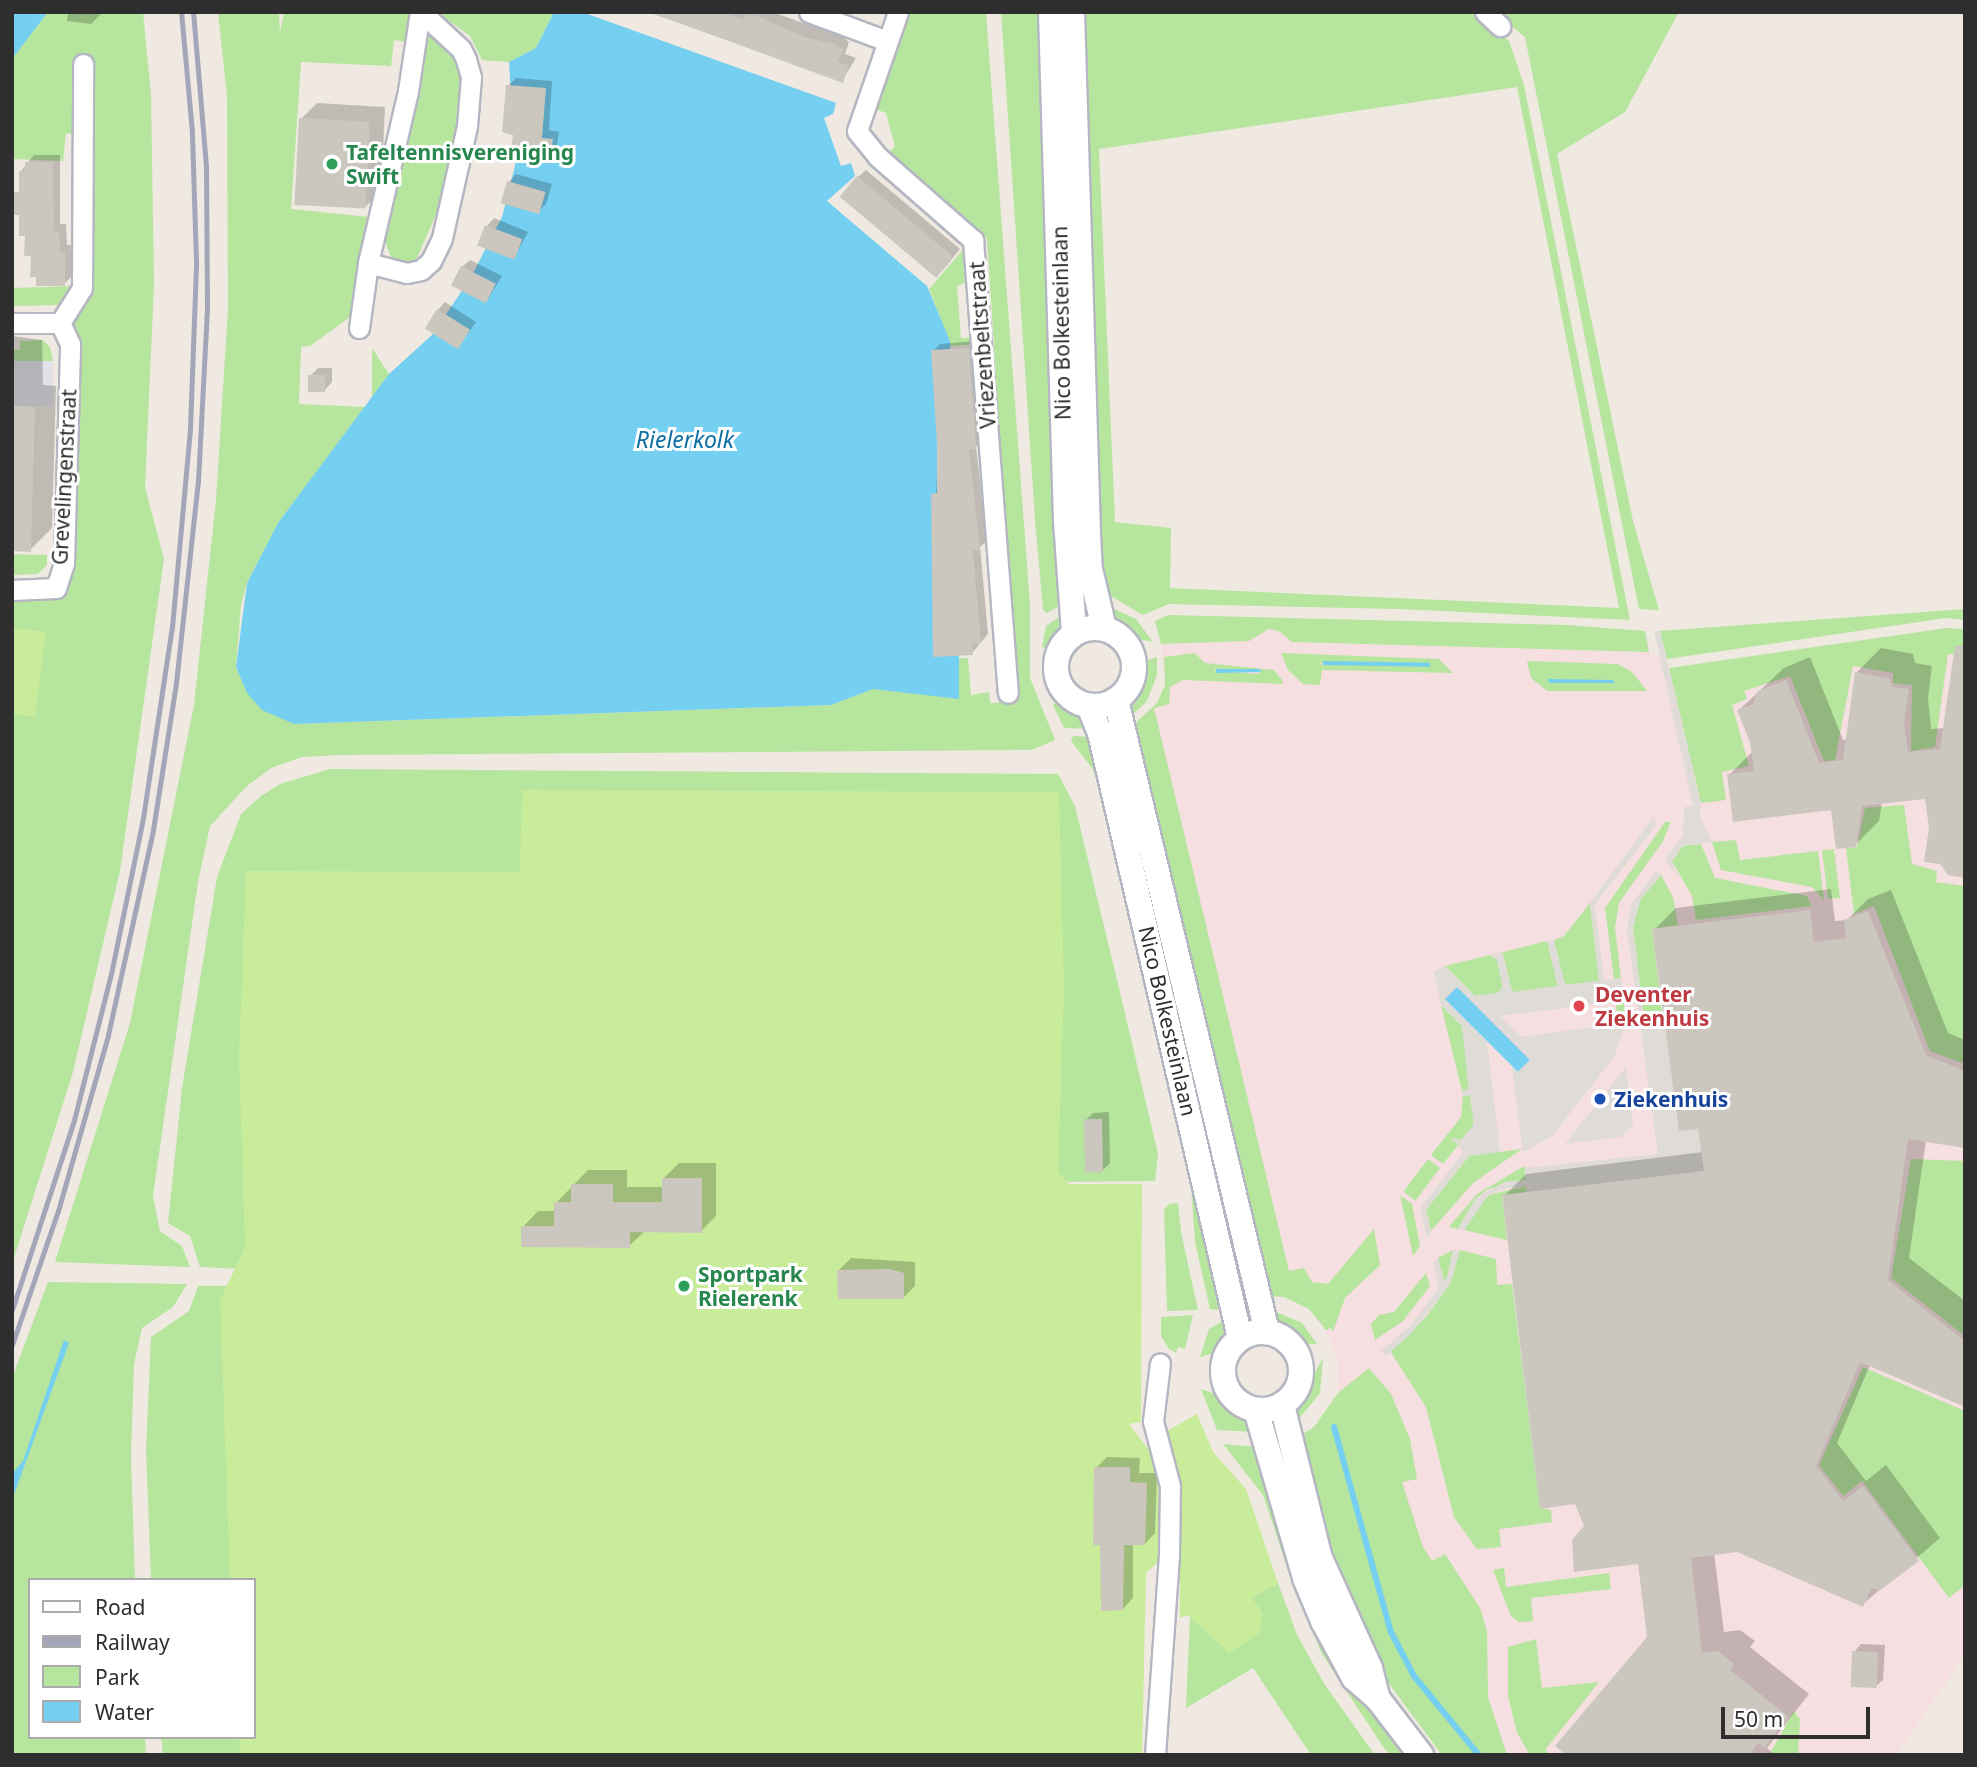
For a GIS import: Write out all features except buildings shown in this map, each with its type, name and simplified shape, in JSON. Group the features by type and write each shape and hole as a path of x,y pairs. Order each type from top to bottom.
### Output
{"street":[{"path":"368,263 407,273 421,270 430,261 442,238 467,126 471,77 466,59 421,12"},
{"path":"359,328 368,263 408,91 421,12"},
{"path":"808,12 887,41"},
{"name":"Vriezenbeltstraat","path":"898,12 857,131 877,156 972,240 1008,692"},
{"name":"Nico Bolkesteinlaan","path":"1051,12 1066,521 1074,633"},
{"name":"Nico Bolkesteinlaan","path":"1072,12 1088,545 1104,628"},
{"path":"1485,12 1500,26"},
{"path":"12,323 60,323 82,288 83,64"},
{"name":"Grevelingenstraat","path":"12,590 56,588 64,563 70,344 60,323"},
{"path":"1104,628 1121,636 1134,662 1131,684 1116,700 1089,706 1068,695 1056,675 1058,651 1074,633 1104,628"},
{"name":"Nico Bolkesteinlaan","path":"1116,700 1251,1279 1267,1332"},
{"name":"Nico Bolkesteinlaan","path":"1089,706 1103,746 1240,1338"},
{"path":"1267,1332 1290,1343 1301,1366 1295,1392 1282,1405 1256,1410 1236,1401 1225,1384 1223,1363 1240,1338 1267,1332"},
{"path":"1155,1755 1170,1555 1170,1486 1153,1421 1160,1363"},
{"path":"1282,1405 1320,1558 1370,1668 1378,1699"},
{"path":"1256,1410 1305,1578 1323,1620 1354,1678 1378,1699 1421,1755"}],"shaded area":[{"path":"12,361 53,361 53,406 12,406"},
{"name":"Deventer Ziekenhuis","path":"1269,629 1279,631 1292,642 1649,652 1667,659 1672,680 1965,642 1965,1655 1897,1755 1468,1755 1324,1415 1338,1393 1338,1361 1326,1331 1309,1309 1284,1297 1267,1296 1129,729 1157,703 1165,685 1161,644"},
{"path":"1654,631 1660,631 1701,803 1700,817 1712,842 1683,846 1672,861 1677,876 1665,859 1683,836 1684,807 1693,806"},
{"path":"1654,816 1656,825 1595,904 1604,980 1621,978 1622,988 1614,990 1615,1002 1500,1016 1521,1037 1626,1023 1614,1057 1552,1136 1523,1152 1512,1066 1518,1072 1530,1059 1457,987 1445,998 1487,1042 1500,1152 1468,1156 1426,1210 1431,1231 1427,1238 1420,1208 1464,1152 1451,1138 1461,1140 1474,1124 1470,1095 1463,1096 1462,1091 1469,1088 1462,1026 1441,1005 1434,972 1445,966 1475,996 1498,993 1503,986 1497,960 1490,955 1502,952 1512,992 1558,986 1547,941 1554,940 1565,985 1599,981 1590,903"},
{"path":"1656,871 1661,875 1640,900 1633,928 1644,1019 1666,1018 1679,1131 1698,1129 1704,1171 1527,1192 1526,1186 1503,1189 1488,1196 1464,1230 1458,1229 1475,1199 1504,1182 1526,1180 1525,1168 1658,1154 1627,930 1631,905"},
{"path":"1626,1067 1633,1126 1621,1137 1565,1144"},
{"path":"1453,1250 1460,1250 1450,1284 1410,1335 1385,1356 1381,1351 1410,1326 1439,1288 1433,1263 1438,1258 1444,1281 1447,1278"}],"green space":[{"path":"48,12 143,12 151,95 154,284 145,487 164,559 120,871 73,1072 13,1261 12,597 63,591 70,578 78,335 71,324 83,136 66,133 63,161 12,159 12,59"},
{"path":"218,12 279,12 280,32 284,12 411,12 406,42 394,40 391,66 301,62 291,209 369,217 353,315 310,346 301,347 299,404 365,407 278,523 247,583 241,605 236,667 247,693 294,724 831,705 873,689 959,698 959,658 968,658 971,695 989,692 990,703 1017,702 987,238 889,152 895,147 886,113 875,109 908,12 986,12 1030,605 1030,678 1055,740 1032,750 339,755 302,757 271,768 247,786 210,826 198,882 153,1196 160,1231 182,1246 190,1267 55,1262 130,1023 194,705 216,500 228,309 227,97"},
{"path":"437,12 554,12 536,48 509,62 482,60 470,36"},
{"path":"1001,12 1042,12 1063,604 1047,613 1043,610 1035,519"},
{"path":"1078,12 1476,12 1509,41 1524,85 1630,620 1399,609 1169,604 1143,615 1111,596 1102,596","holes":["1517,87 1619,608 1170,588 1171,528 1115,522 1099,149"]},
{"path":"1494,12 1679,12 1625,112 1557,154 1633,521 1659,610 1639,609 1525,37"},
{"path":"425,28 451,45 465,68 462,122 442,201 412,269 393,263 383,236"},
{"path":"967,245 970,281 957,286 961,338 978,337 978,344 951,346 929,289"},
{"path":"77,286 68,305 12,306 12,288"},
{"path":"43,340 50,347 53,361 12,361 12,350 20,350 20,341"},
{"path":"372,348 389,374 372,398"},
{"path":"12,554 47,555 47,565 38,574 12,575"},
{"path":"1105,605 1136,619 1153,642 1138,639 1113,619"},
{"path":"1965,609 1965,620 1946,618 1667,659 1660,631"},
{"path":"1066,612 1063,629 1051,649 1042,647 1046,626"},
{"path":"1168,615 1567,625 1645,631 1649,652 1292,642 1279,631 1269,629 1249,641 1161,644 1155,621"},
{"path":"12,628 46,632 35,717 12,714"},
{"path":"1947,628 1965,629 1965,656 1948,654 1935,747 1911,751 1912,685 1893,683 1893,673 1853,666 1835,760 1824,761 1790,676 1744,691 1747,699 1732,705 1749,766 1722,772 1726,800 1701,803 1669,668"},
{"path":"1195,653 1205,663 1274,670 1282,680 1283,684 1183,680 1170,687 1169,704 1154,708 1289,1271 1304,1268 1312,1282 1328,1284 1374,1229 1380,1265 1345,1298 1333,1332 1331,1328 1326,1330 1309,1309 1284,1297 1267,1296 1129,729 1157,703 1165,685 1164,657","holes":["1259,669 1259,674 1214,671"]},
{"path":"1281,653 1439,659 1453,673 1322,670 1320,685 1303,684 1288,670","holes":["1320,663 1434,665 1322,665"]},
{"path":"1157,657 1157,675 1147,701 1127,720 1143,662"},
{"path":"1527,661 1617,664 1632,672 1647,691 1547,691 1531,678"},
{"path":"1060,699 1080,713 1091,729 1064,728 1053,705"},
{"path":"1073,736 1093,737 1108,810 1092,768 1071,741"},
{"path":"330,769 1058,774 1075,806 1124,1009 1158,1154 1155,1181 895,1184 524,885 280,1271 200,1267 190,1236 168,1223 182,1088 217,877 241,814 280,784"},
{"name":"Sportpark Rielerenk","path":"522,790 1059,792 1064,988 1058,1172 1069,1184 1142,1184 1141,1422 1129,1424 1159,1463 1158,1562 1146,1573 1142,1755 240,1755 239,1739 256,1739 256,1578 230,1578 220,1300 245,1248 239,1056 246,871 520,872"},
{"path":"1904,805 1912,864 1937,871 1936,882 1965,886 1965,1064 1930,1051 1874,906 1854,914 1846,848 1857,847 1865,808"},
{"path":"1665,822 1671,822 1663,841 1619,903 1615,928 1621,978 1614,979 1605,908"},
{"path":"1736,840 1740,860 1818,851 1824,900 1812,887 1721,870 1712,842"},
{"path":"1701,844 1715,878 1807,896 1811,906 1696,920 1692,896 1672,861 1683,846"},
{"path":"1834,849 1840,898 1828,899 1822,850"},
{"path":"1661,875 1673,897 1678,925 1652,929 1663,1018 1644,1019 1633,928 1640,900"},
{"path":"1590,903 1600,981 1565,985 1554,940 1564,936"},
{"path":"1547,941 1558,986 1513,997 1502,952"},
{"path":"1490,955 1497,960 1503,987 1499,993 1475,996 1445,966"},
{"path":"1622,988 1626,1023 1618,1024 1614,989"},
{"path":"1441,1005 1462,1026 1469,1089 1462,1091"},
{"path":"1470,1095 1474,1125 1461,1140 1451,1138 1459,1144 1443,1164 1431,1155 1461,1117 1463,1096"},
{"path":"1522,1149 1473,1183 1431,1231 1426,1210 1469,1156"},
{"path":"1428,1159 1440,1168 1415,1201 1403,1192"},
{"path":"1911,1159 1965,1161 1965,1336 1891,1278"},
{"path":"1524,1166 1526,1180 1488,1189 1475,1199 1458,1229 1449,1227 1477,1194"},
{"path":"1190,1171 1224,1304 1217,1310 1210,1309 1195,1242"},
{"path":"1527,1186 1527,1192 1502,1196 1507,1240 1464,1230 1488,1195"},
{"path":"1400,1195 1412,1204 1420,1246 1413,1256"},
{"path":"1178,1203 1181,1232 1198,1310 1167,1311 1164,1210 1169,1204"},
{"path":"1453,1250 1447,1278 1444,1281 1438,1258"},
{"path":"1460,1250 1496,1259 1497,1285 1512,1284 1540,1508 1551,1510 1552,1522 1499,1529 1501,1547 1477,1549 1454,1517 1426,1407 1390,1351 1426,1317 1450,1284"},
{"path":"1426,1273 1430,1286 1403,1321 1375,1340 1371,1324 1379,1315 1394,1312"},
{"path":"48,1282 187,1284 173,1307 142,1328 134,1364 131,1456 135,1578 28,1578 28,1739 145,1739 146,1755 12,1755 12,1500 23,1462 12,1474 12,1378"},
{"path":"198,1286 267,1286 309,1755 163,1755 161,1739 256,1739 256,1578 151,1578 146,1450 151,1337 189,1311"},
{"path":"1267,1308 1302,1323 1317,1344 1304,1344 1276,1322"},
{"path":"1193,1315 1185,1349 1178,1347 1176,1353 1169,1349 1161,1336 1161,1317"},
{"path":"1230,1317 1228,1335 1217,1352 1200,1357 1209,1329"},
{"path":"1323,1358 1320,1393 1294,1425 1295,1408"},
{"path":"1863,1367 1965,1411 1965,1585 1949,1598 1862,1481 1843,1496 1819,1465"},
{"path":"1369,1368 1391,1394 1410,1439 1417,1479 1402,1482 1423,1547 1432,1561 1445,1554 1480,1608 1487,1631 1488,1697 1507,1755 1442,1755 1381,1673 1335,1580 1300,1436 1314,1427 1338,1393"},
{"path":"1201,1389 1221,1396 1257,1432 1217,1430"},
{"path":"1197,1414 1213,1452 1246,1489 1278,1583 1251,1598 1263,1614 1259,1634 1229,1653 1188,1615 1180,1618 1180,1510 1176,1469 1165,1432"},
{"path":"1223,1444 1256,1447 1347,1678 1402,1755 1390,1755 1384,1748 1322,1654 1295,1591 1263,1495"},
{"path":"1504,1568 1506,1587 1609,1573 1611,1589 1531,1598 1533,1621 1519,1622 1511,1616 1493,1570"},
{"path":"1278,1583 1297,1635 1325,1685 1375,1755 1311,1755 1253,1668 1186,1708 1190,1617 1229,1652 1263,1614 1251,1598"},
{"path":"1536,1639 1542,1688 1599,1682 1545,1750 1551,1755 1530,1755 1517,1733 1508,1696 1508,1647"},
{"path":"1794,1711 1800,1719 1798,1755 1769,1755"}],"water":[{"path":"12,12 48,12 12,59"},
{"name":"Rielerkolk","path":"554,12 582,12 836,103 833,114 824,118 841,166 851,163 855,176 827,201 927,286 950,341 959,526 959,699 873,689 831,705 294,724 262,710 247,693 236,667 247,583 278,523 389,374 433,334 471,277 502,217 515,166 509,62 536,48"},
{"path":"1323,661 1430,663 1430,667 1323,665"},
{"path":"1216,669 1259,669 1262,672 1216,673"},
{"path":"1548,679 1613,680 1615,683 1549,683"},
{"path":"1457,987 1530,1060 1518,1072 1445,999"},
{"path":"64,1340 69,1343 12,1500 12,1474 23,1461"}],"waterway":[{"path":"1334,1427 1391,1632 1414,1676 1479,1755"}],"railway":[{"path":"12,1310 74,1120 111,974 143,818 172,627 190,429 196,262 192,132 181,12"},
{"path":"12,1345 58,1211 108,1035 153,830 176,683 198,481 207,308 206,166 193,12"}],"place":[{"name":"Tafeltennisvereniging Swift","path":"332,164"},
{"name":"Deventer Ziekenhuis","path":"1579,1006"},
{"name":"Ziekenhuis","path":"1600,1099"},
{"name":"Sportpark Rielerenk","path":"684,1286"}]}
